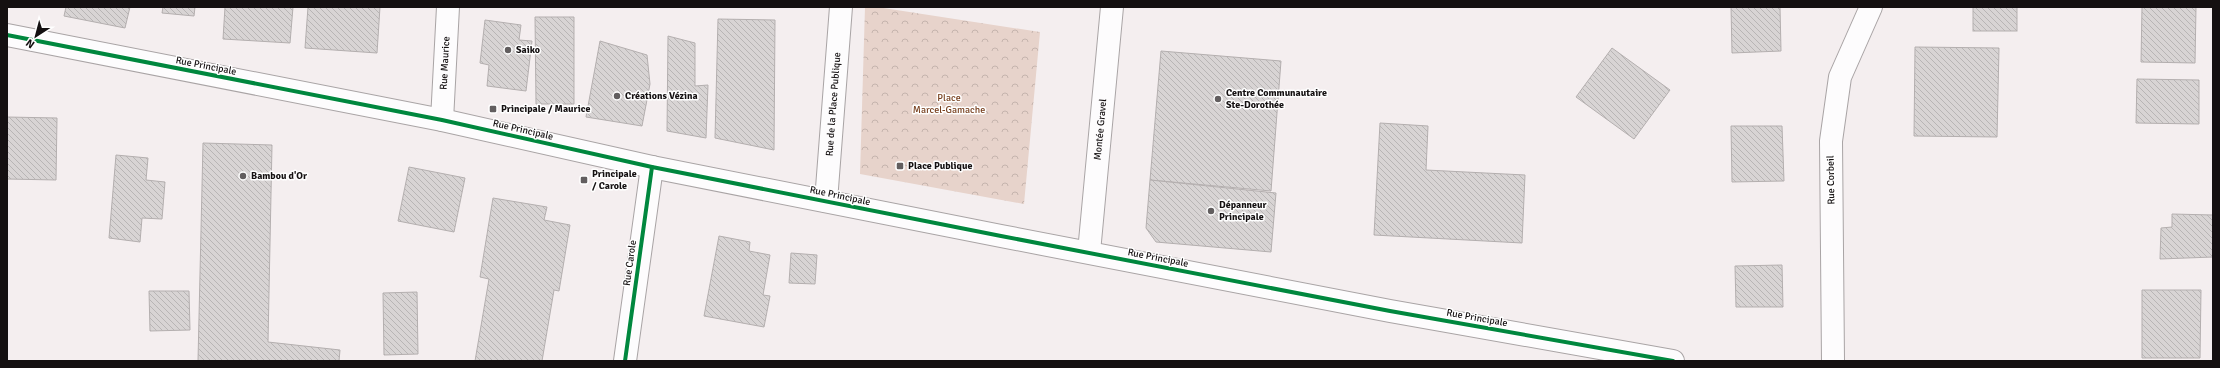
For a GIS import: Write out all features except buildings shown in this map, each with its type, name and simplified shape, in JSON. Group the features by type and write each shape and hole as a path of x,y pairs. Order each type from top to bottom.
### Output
{"street":[{"name":"Rue Maurice","path":"442,120 448,7"},
{"name":"Rue de la Place Publique","path":"826,201 841,7"},
{"name":"Montée Gravel","path":"1089,252 1112,7"},
{"name":"Rue Corbeil","path":"1833,361 1831,141 1840,77 1871,7"},
{"name":"Rue Principale","path":"7,35 442,120 652,167 1390,311 1673,361"},
{"name":"Rue Carole","path":"625,361 652,167"}],"green space":[{"name":"Place Marcel-Gamache","path":"865,7 877,7 1040,32 1024,204 860,174"}],"cycle path":[{"path":"7,35 442,120 652,167 1001,236 1390,311 1673,361"},
{"path":"625,361 652,167"}],"place":[{"name":"Saiko","path":"508,50"},
{"name":"Créations Vézina","path":"617,96"},
{"name":"Centre Communautaire Ste-Dorothée","path":"1218,99"},
{"name":"Principale / Maurice","path":"493,109"},
{"name":"Place Publique","path":"900,166"},
{"name":"Bambou d'Or","path":"243,176"},
{"name":"Principale / Carole","path":"584,180"},
{"name":"Dépanneur Principale","path":"1211,211"}]}
